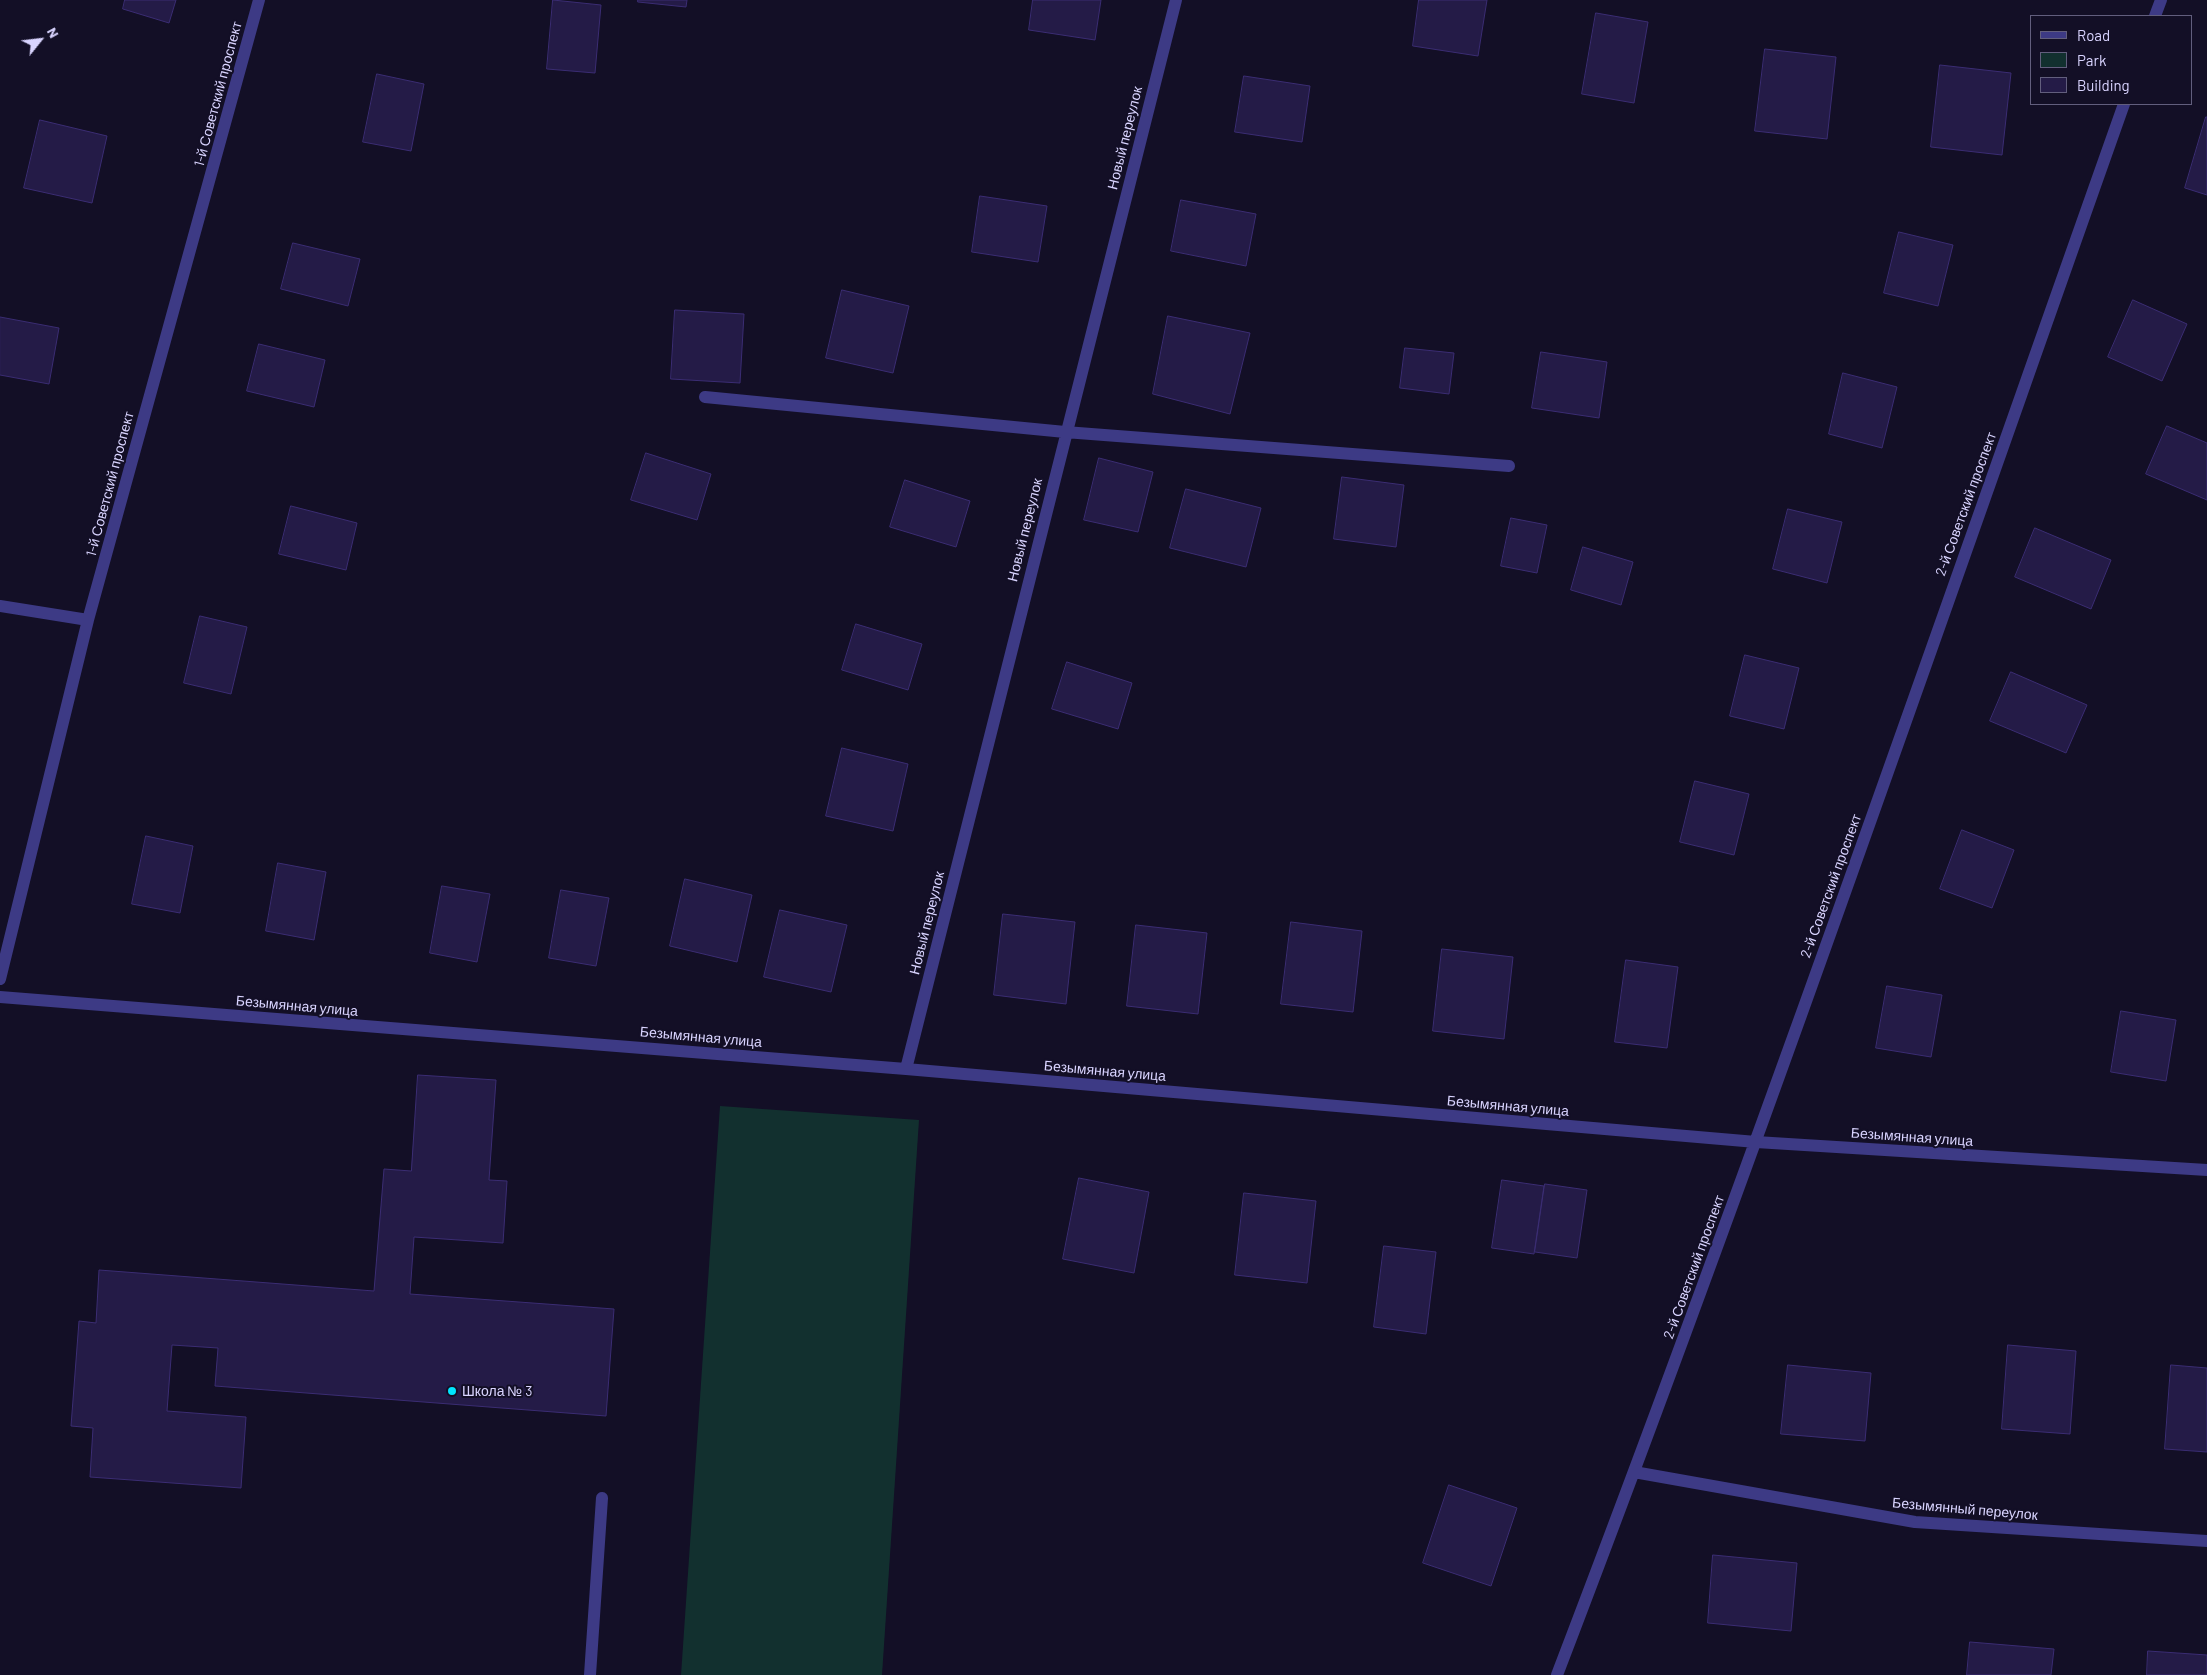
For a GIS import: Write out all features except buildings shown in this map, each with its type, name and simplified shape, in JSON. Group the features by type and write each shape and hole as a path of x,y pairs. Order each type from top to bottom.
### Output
{"street":[{"name":"1-й Советский проспект","path":"0,979 88,620 259,0"},
{"name":"Новый переулок","path":"906,1069 1065,432 1176,0"},
{"path":"2156,15 2161,0"},
{"name":"2-й Советский проспект","path":"1557,1675 1756,1142 2124,105"},
{"path":"705,397 1065,432 1509,466"},
{"path":"0,606 88,620"},
{"name":"Безымянная улица","path":"0,997 906,1069 1756,1142 2207,1170"},
{"name":"Безымянный переулок","path":"1634,1472 1915,1522 2207,1542"},
{"path":"590,1675 602,1498"}],"green space":[{"path":"720,1106 919,1120 882,1675 681,1675"}],"place":[{"name":"Школа № 3","path":"452,1391"}]}
